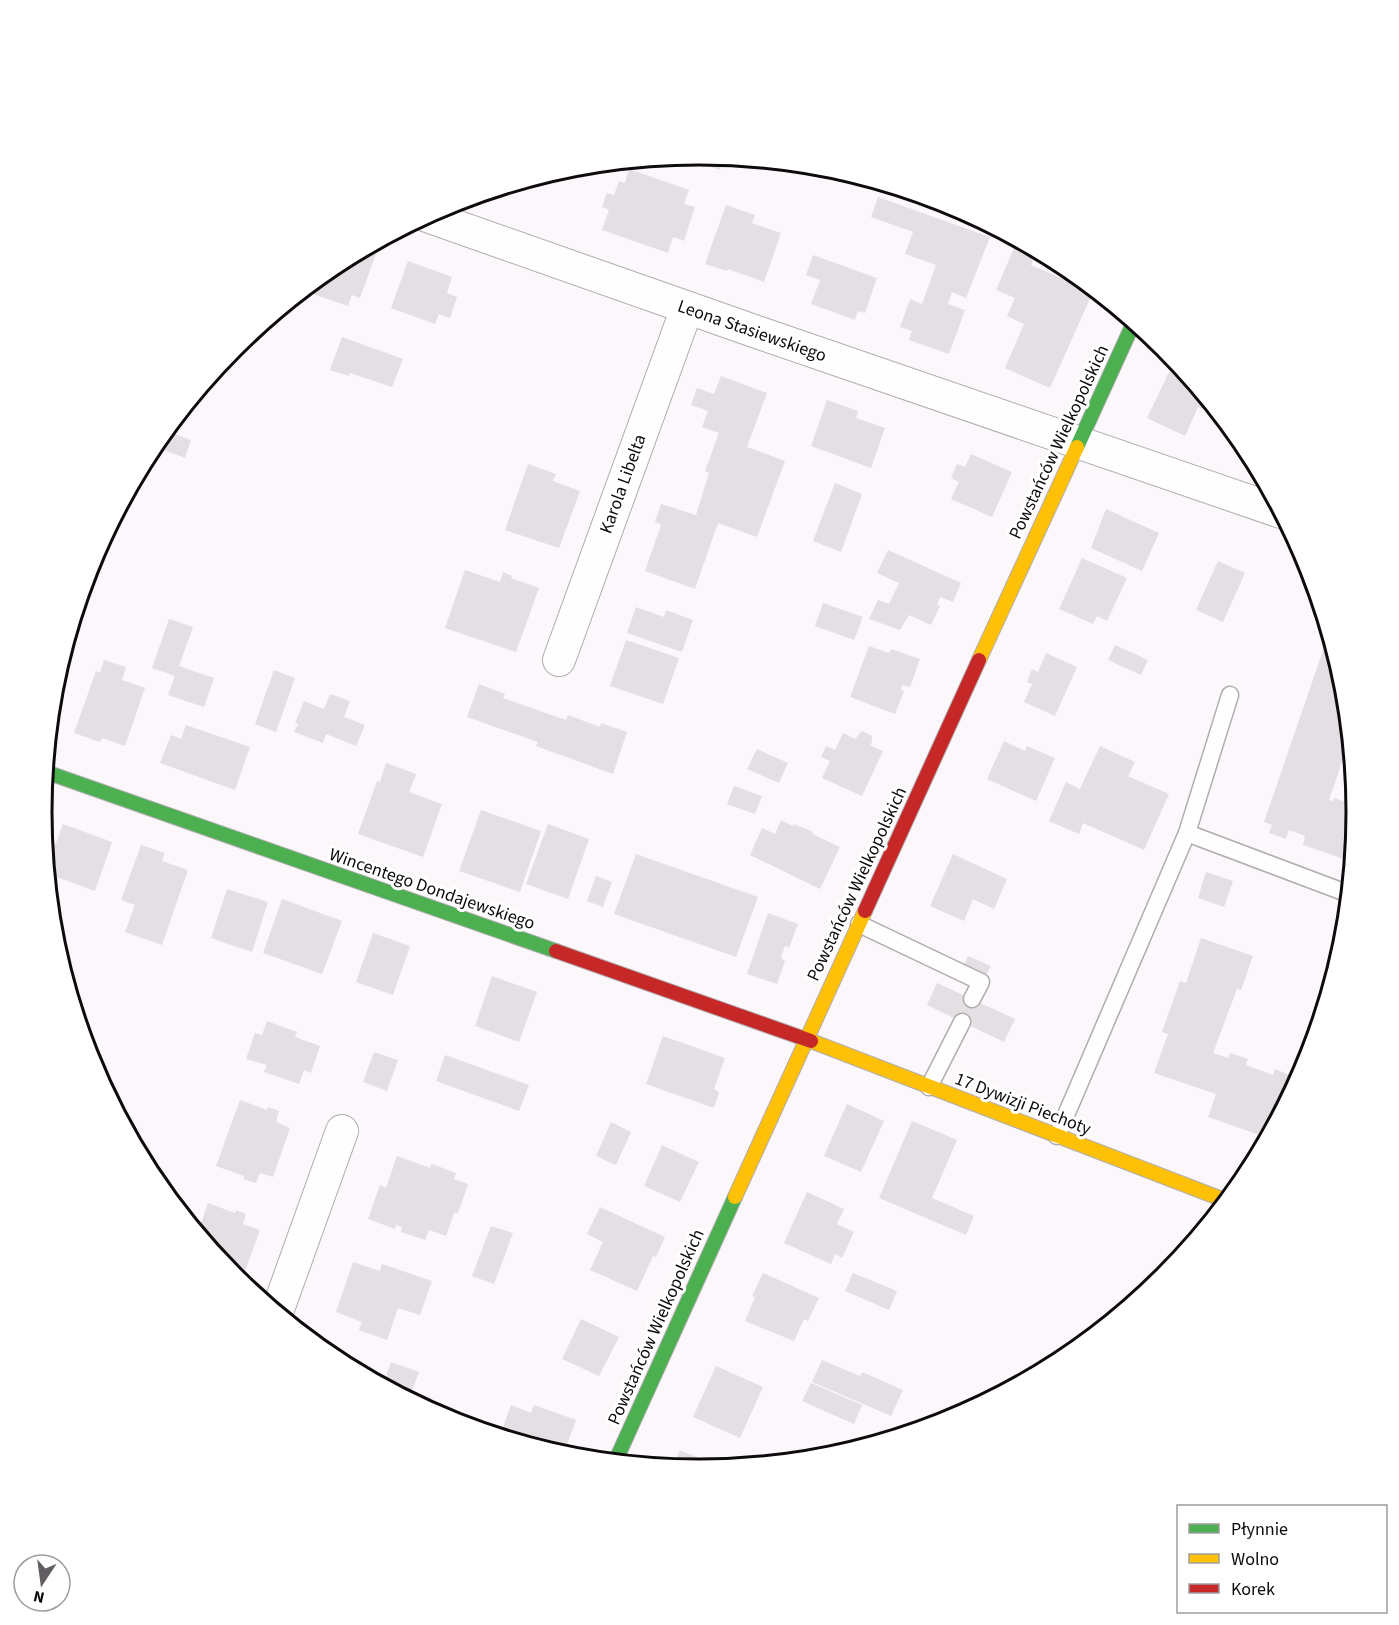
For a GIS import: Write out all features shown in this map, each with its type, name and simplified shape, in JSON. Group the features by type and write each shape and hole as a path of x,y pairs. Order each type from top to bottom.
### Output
{"street":[{"name":"Leona Stasiewskiego","path":"440,220 1271,508"},
{"name":"Karola Libelta","path":"559,660 687,308"},
{"name":"Powstańców Wielkopolskich","path":"618,1454 1130,330"},
{"name":"Wincentego Dondajewskiego","path":"54,775 806,1039"},
{"name":"17 Dywizji Piechoty","path":"806,1039 1219,1198"},
{"path":"280,1304 342,1131"}],"lane":[{"path":"1057,1136 1186,833 1230,695"},
{"path":"1186,833 1342,891"},
{"path":"859,924 981,982 972,999"},
{"path":"929,1087 962,1022"}],"building":[{"path":"707,165 721,166 720,170"},
{"path":"630,170 689,190 684,204 695,207 684,241 673,237 668,253 602,230 609,210 602,207 607,193 614,195 619,181 625,183"},
{"path":"878,197 990,237 966,298 952,292 948,304 965,310 949,354 909,340 912,331 900,327 910,299 922,304 936,265 905,254 913,232 871,217"},
{"path":"726,205 755,215 752,223 781,233 764,282 728,269 727,271 705,264"},
{"path":"1014,248 1033,259 1031,265 1067,281 1091,297 1050,388 1005,368 1024,324 1007,316 1015,298 996,290"},
{"path":"377,252 360,298 352,295 348,306 313,294"},
{"path":"813,255 877,278 865,313 858,311 855,320 811,304 820,280 806,275"},
{"path":"408,261 452,277 447,293 457,297 450,318 439,314 435,324 391,308"},
{"path":"342,337 403,359 392,387 350,373 349,376 330,370"},
{"path":"1170,369 1206,410 1198,407 1185,436 1147,418"},
{"path":"721,376 767,393 747,447 785,461 757,537 718,523 695,589 645,571 661,525 655,522 661,504 696,515 709,473 705,471 719,433 702,427 708,411 691,405 697,388 714,394"},
{"path":"827,400 858,411 856,418 885,428 871,468 811,446"},
{"path":"175,434 191,440 185,458 164,450"},
{"path":"971,454 1012,472 992,517 951,499 959,482 951,478 957,464 965,467"},
{"path":"528,464 556,474 553,481 580,491 559,548 505,530"},
{"path":"835,483 862,494 841,552 813,541"},
{"path":"1106,509 1159,533 1142,571 1091,548"},
{"path":"888,550 961,583 953,602 940,597 937,605 940,606 931,625 909,615 900,630 869,619 878,600 889,604 899,583 877,573"},
{"path":"1082,558 1127,578 1107,621 1097,616 1093,624 1059,609"},
{"path":"1218,561 1245,573 1223,622 1196,610"},
{"path":"465,570 500,582 503,572 512,576 511,578 539,588 516,652 445,628"},
{"path":"823,603 863,617 854,640 815,626"},
{"path":"636,607 664,617 666,610 693,620 682,652 627,633"},
{"path":"169,619 193,627 179,666 214,678 204,707 168,695 175,676 152,668"},
{"path":"626,640 679,658 663,704 610,686"},
{"path":"1115,645 1148,660 1141,675 1108,660"},
{"path":"869,646 889,653 891,649 920,659 910,687 902,685 901,690 904,691 895,714 850,697"},
{"path":"1324,646 1334,686 1344,757 1329,800 1333,801 1334,798 1346,802 1344,864 1344,859 1303,845 1305,836 1289,830 1286,839 1269,833 1272,825 1264,822"},
{"path":"1046,653 1077,667 1055,716 1024,702 1032,684 1027,682 1032,669 1038,672"},
{"path":"104,660 126,667 122,680 145,688 125,746 102,738 100,742 74,733 96,671 100,673"},
{"path":"274,670 295,678 276,732 255,724"},
{"path":"479,684 505,694 503,698 566,720 568,715 600,727 601,723 627,732 613,774 536,746 538,742 467,717"},
{"path":"330,694 350,701 344,717 365,725 356,746 326,734 323,743 294,732 298,724 295,723 304,701 324,709"},
{"path":"186,725 250,747 235,790 160,763 171,735 181,739"},
{"path":"862,731 872,736 870,745 883,751 862,796 822,778 830,761 821,757 826,746 835,750 843,733 855,739"},
{"path":"1004,741 1025,751 1027,746 1055,758 1036,801 987,779"},
{"path":"1100,746 1135,762 1128,776 1169,794 1144,850 1083,823 1079,834 1049,821 1066,782 1080,789"},
{"path":"757,749 788,763 779,783 747,769"},
{"path":"386,763 416,774 409,792 442,804 423,857 358,834"},
{"path":"734,786 762,796 755,814 727,804"},
{"path":"481,810 541,831 520,892 459,871"},
{"path":"781,820 813,832 812,834 840,847 820,889 750,855 762,828 775,834"},
{"path":"63,824 112,842 95,891 56,877 54,849"},
{"path":"548,824 589,839 568,899 526,884"},
{"path":"141,845 165,853 162,861 188,870 162,945 125,932 135,905 121,900"},
{"path":"636,854 758,897 736,957 614,914"},
{"path":"953,854 1007,879 994,909 973,899 964,921 930,906"},
{"path":"1206,872 1233,881 1224,907 1198,898"},
{"path":"596,876 612,882 603,907 587,901"},
{"path":"227,889 268,902 252,952 211,938"},
{"path":"282,899 342,921 322,974 263,953"},
{"path":"768,913 798,924 789,948 785,946 781,958 785,961 777,984 747,974"},
{"path":"373,933 410,946 393,995 356,982"},
{"path":"1201,938 1253,956 1241,990 1237,989 1213,1053 1228,1058 1230,1053 1248,1059 1246,1065 1273,1075 1275,1069 1290,1075 1260,1135 1208,1117 1216,1094 1154,1073 1168,1034 1162,1032 1180,981 1186,983"},
{"path":"968,956 991,966 985,977 963,967"},
{"path":"492,976 537,992 519,1042 475,1026"},
{"path":"937,983 1015,1019 1004,1042 927,1005"},
{"path":"267,1021 297,1032 295,1037 320,1046 311,1073 304,1070 299,1084 264,1072 267,1065 246,1059 255,1033 262,1035"},
{"path":"663,1036 725,1058 714,1089 719,1092 714,1108 646,1084"},
{"path":"374,1052 398,1060 387,1091 363,1082"},
{"path":"445,1055 529,1085 519,1111 436,1081"},
{"path":"240,1100 267,1110 268,1107 279,1111 276,1122 290,1128 273,1177 260,1173 256,1183 216,1166"},
{"path":"847,1104 884,1121 861,1172 824,1156"},
{"path":"912,1121 957,1140 932,1198 974,1216 966,1235 879,1198"},
{"path":"611,1122 631,1132 616,1165 596,1156"},
{"path":"662,1145 699,1162 680,1202 644,1186"},
{"path":"397,1156 430,1168 432,1164 456,1173 454,1179 468,1184 458,1213 454,1213 446,1236 429,1230 425,1240 401,1232 402,1227 396,1225 395,1229 368,1219 380,1185 386,1188"},
{"path":"807,1192 844,1209 837,1224 854,1232 842,1258 835,1254 831,1264 784,1243"},
{"path":"208,1203 235,1213 236,1210 246,1214 243,1224 260,1230 245,1272 213,1239 201,1224"},
{"path":"600,1207 665,1237 656,1257 653,1256 637,1291 590,1270 603,1242 587,1234"},
{"path":"491,1226 513,1233 494,1284 472,1276"},
{"path":"353,1262 380,1271 382,1264 432,1281 420,1315 398,1308 387,1340 359,1330 362,1322 336,1312"},
{"path":"763,1273 819,1298 808,1321 804,1319 794,1341 745,1321 755,1297 752,1296"},
{"path":"853,1273 897,1291 889,1310 845,1291"},
{"path":"581,1319 619,1337 599,1376 562,1359"},
{"path":"822,1360 860,1376 862,1372 903,1390 891,1416 812,1382"},
{"path":"391,1362 419,1372 412,1392 385,1378"},
{"path":"716,1366 763,1387 740,1438 693,1417"},
{"path":"811,1383 862,1405 854,1424 802,1401"},
{"path":"511,1405 531,1413 534,1405 576,1420 567,1445 503,1428"},
{"path":"680,1450 703,1460 700,1460 676,1459"}],"traffic: fast":[{"path":"1077,447 1130,330"},
{"path":"54,775 556,951"},
{"path":"618,1454 735,1197"}],"traffic: slow":[{"path":"979,660 1077,447"},
{"path":"735,1197 865,911"},
{"path":"811,1041 1219,1198"}],"traffic: jam":[{"path":"865,911 979,660"},
{"path":"556,951 811,1041"}]}
